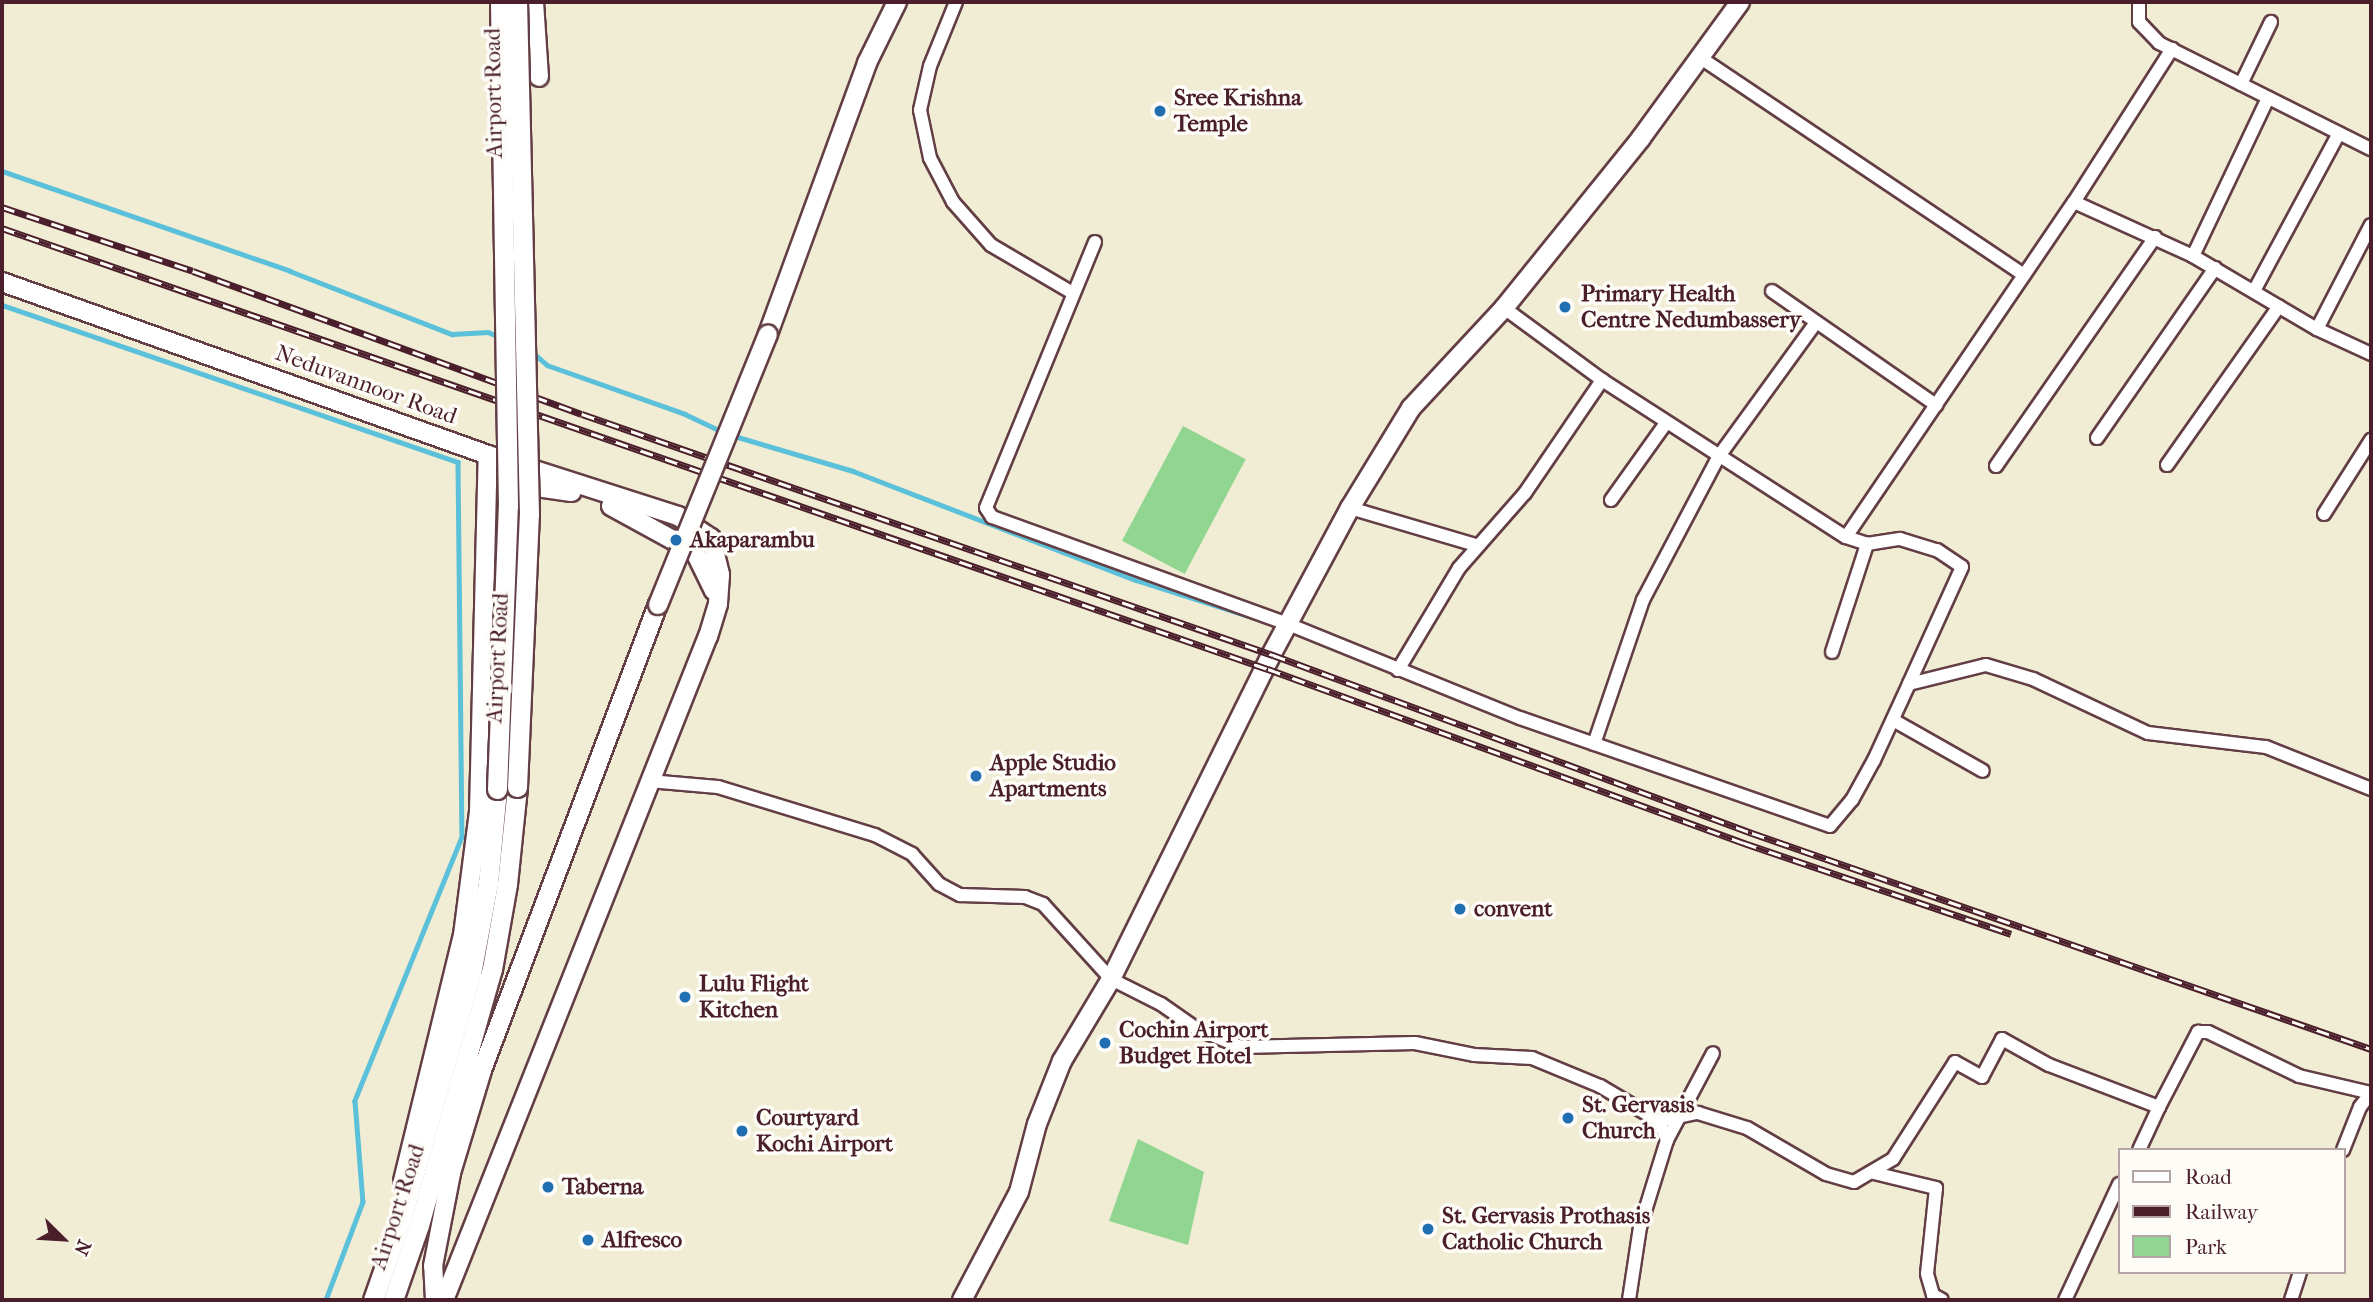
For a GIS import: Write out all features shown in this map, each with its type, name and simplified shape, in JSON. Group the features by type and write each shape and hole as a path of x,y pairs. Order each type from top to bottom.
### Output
{"main road":[{"name":"Airport Road","path":"373,1300 425,1135 471,974 488,883 497,789 508,506 500,2"},
{"name":"Airport Road","path":"393,1300 443,1144 492,969 507,884 517,787 529,514 517,2"}],"street":[{"path":"534,2 539,77"},
{"path":"435,1300 433,1266 451,1173 482,1070 658,605 768,334 867,63 897,2"},
{"path":"956,2 930,66 920,110 930,158 953,202 991,245 1071,292"},
{"path":"962,1300 1020,1192 1037,1124 1062,1061 1111,979 1288,624 1350,508 1411,408 1504,308 1701,58 1741,2"},
{"path":"2139,2 2139,22 2159,43 2371,149"},
{"path":"2241,84 2271,22"},
{"path":"1846,537 2074,202 2172,49"},
{"path":"1701,58 2024,275"},
{"path":"2193,256 2268,98"},
{"path":"2254,292 2339,133"},
{"path":"2074,202 2193,256 2318,329 2371,354"},
{"path":"2318,329 2371,225"},
{"path":"1996,466 2155,237"},
{"path":"1095,242 1071,292 988,512 1189,592 1288,624 1398,670 1594,744 1830,827 1852,800 1893,720 1962,567 1937,550 1900,539 1867,544 1846,537 1666,423 1504,308"},
{"path":"2097,438 2215,268"},
{"name":"Neduvannoor Road","path":"2,282 488,454 631,508 678,516 711,538 720,575 718,604"},
{"path":"1772,291 1815,324 1936,405"},
{"path":"2167,465 2279,306"},
{"path":"1594,744 1643,600 1719,456 1815,324"},
{"path":"1398,670 1432,607 1476,545 1525,493 1602,380"},
{"path":"1611,500 1666,423"},
{"path":"2324,514 2371,440"},
{"path":"384,1270 463,935 480,812 488,454"},
{"path":"444,1300 718,604 703,561 695,552 631,508 560,489 488,480"},
{"path":"1350,508 1476,545"},
{"path":"1832,652 1867,544"},
{"path":"1909,684 1986,665 2033,679 2148,733 2266,747 2371,789"},
{"path":"1893,720 1983,771"},
{"path":"649,781 718,787 875,835 912,854 950,892 1025,897 1043,905 1111,979 1161,1004 1197,1029 1241,1047 1415,1043 1474,1055 1532,1058 1600,1086 1659,1121 1667,1140"},
{"path":"2140,1148 2198,1032 2208,1032 2299,1076 2371,1093 2360,1107 2344,1148"},
{"path":"1659,1121 1698,1113 1747,1128 1826,1174 1854,1182 1874,1173 1893,1159 1955,1062 1982,1077 2002,1039 2049,1065 2160,1107"},
{"path":"1629,1300 1640,1227 1667,1140 1683,1116 1713,1054"},
{"path":"1874,1173 1936,1188 1927,1274 1933,1295 1942,1300"},
{"path":"2065,1300 2118,1186"},
{"path":"2291,1300 2299,1274"}],"green space":[{"path":"1183,426 1246,459 1185,574 1122,541"},
{"path":"1138,1139 1204,1172 1188,1245 1109,1221"}],"waterway":[{"path":"2,171 290,271 452,334 488,332 500,337"},
{"path":"2,305 458,462 462,837 355,1101 363,1202 326,1300"},
{"path":"530,350 547,365 685,414 723,432"},
{"path":"731,435 853,471 1136,580 1258,619"}],"railway":[{"path":"2,207 193,271 582,414 1273,655 1752,833 2371,1049"},
{"path":"2,228 1268,669 1744,843 2011,934"}],"place":[{"name":"Sree Krishna Temple","path":"1160,111"},
{"name":"Primary Health Centre Nedumbassery","path":"1565,307"},
{"name":"Akaparambu","path":"676,540"},
{"name":"Apple Studio Apartments","path":"976,776"},
{"name":"convent","path":"1460,909"},
{"name":"Lulu Flight Kitchen","path":"685,997"},
{"name":"Cochin Airport Budget Hotel","path":"1105,1043"},
{"name":"St. Gervasis Church","path":"1568,1118"},
{"name":"Courtyard Kochi Airport","path":"742,1131"},
{"name":"Taberna","path":"548,1187"},
{"name":"St. Gervasis Prothasis Catholic Church","path":"1428,1229"},
{"name":"Alfresco","path":"588,1240"}]}
